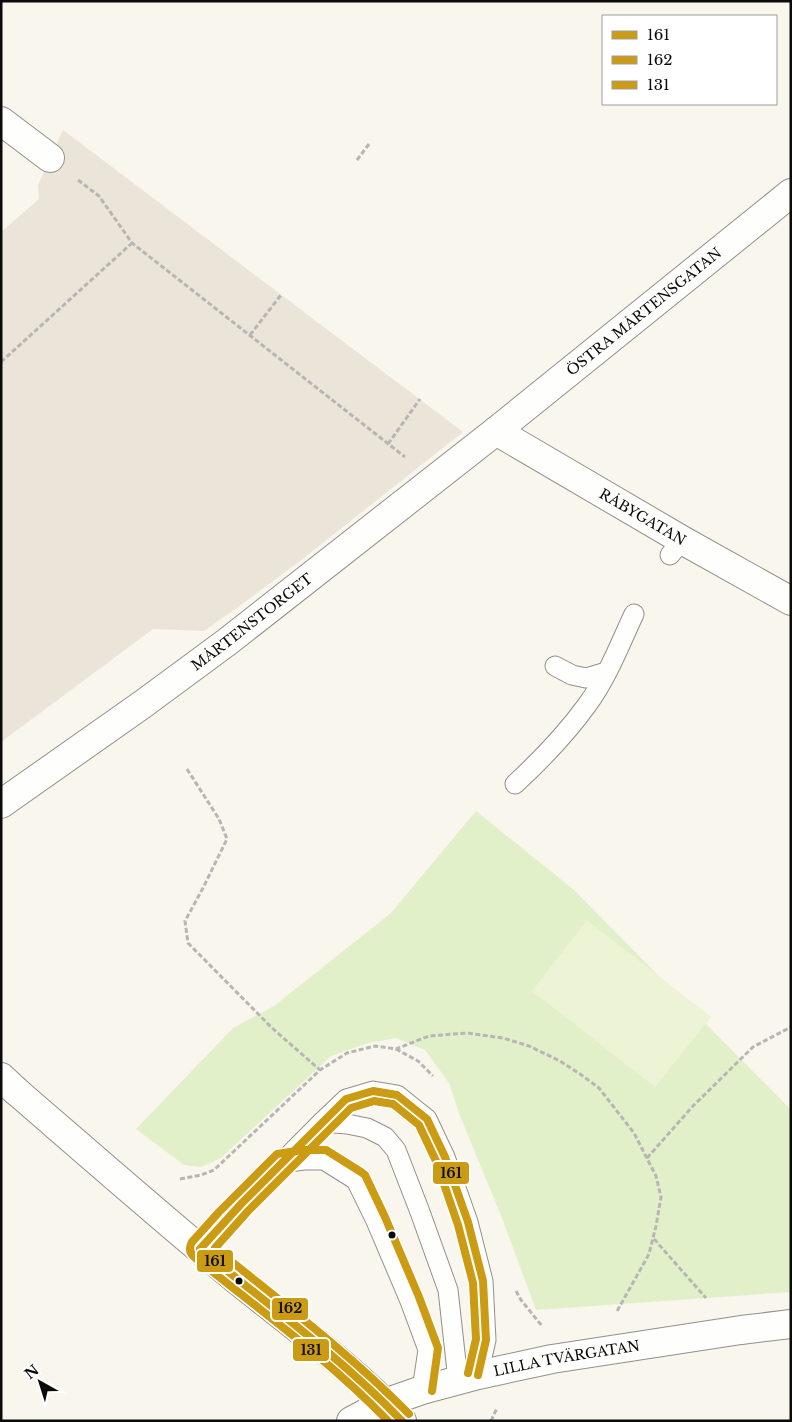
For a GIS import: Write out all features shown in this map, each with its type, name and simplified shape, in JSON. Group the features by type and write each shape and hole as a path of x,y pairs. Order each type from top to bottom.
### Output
{"street":[{"path":"1,120 50,158"},
{"name":"ÖSTRA MÅRTENSGATAN","path":"496,431 791,193"},
{"name":"MÅRTENSTORGET","path":"1,804 144,704 227,642 496,431"},
{"name":"RÅBYGATAN","path":"496,431 676,548 761,583 791,601"},
{"path":"9,1084 200,1249 322,1347 393,1412"},
{"name":"LILLA TVÄRGATAN","path":"351,1421 393,1412 422,1390 468,1377 552,1359 791,1324"}],"lane":[{"path":"515,784 541,761 588,704 634,614"},
{"path":"555,666 572,675 586,678 606,672"},
{"path":"200,1249 226,1219 346,1100 373,1091 397,1095 427,1119 446,1157 468,1222 483,1281 486,1340 468,1377"},
{"path":"322,1122 367,1128 385,1138 396,1150 448,1290 468,1377"},
{"path":"281,1163 324,1160 356,1180 407,1293 428,1350 422,1390"}],"path":[{"path":"357,160 369,144"},
{"path":"50,158 99,196 132,243 433,479"},
{"path":"1,362 132,243"},
{"path":"250,335 281,294"},
{"path":"388,444 420,399"},
{"path":"187,769 219,818 227,839 186,921 188,943 272,1028 320,1070"},
{"path":"647,1158 698,1101 753,1048 791,1027"},
{"path":"396,1049 429,1036 467,1032 503,1038 529,1046 567,1066 599,1088 634,1133 656,1176 661,1197 649,1254 612,1320"},
{"path":"180,1179 201,1175 214,1170 320,1070 347,1053 376,1046 396,1049 418,1061 432,1076"},
{"path":"653,1238 710,1303 741,1330"}],"green space":[{"path":"476,811 574,890 791,1110 791,1292 536,1310 502,1218 460,1116 449,1083 425,1050 396,1038 368,1043 331,1056 221,1158 201,1167 184,1165 136,1129 233,1028 274,1006 391,913"},
{"path":"587,920 711,1017 655,1087 532,991"}],"shaded area":[{"path":"63,130 463,432 300,561 204,631 153,629 1,742 1,232 39,199 38,185"}],"transit line":[{"name":"161","path":"402,1421 329,1353 200,1249 242,1203 346,1099 373,1091 397,1095 427,1119 445,1157 468,1222 483,1281 486,1340 478,1375"},
{"name":"162","path":"409,1414 339,1349 215,1248 249,1210 351,1108 374,1101 393,1104 419,1125 436,1161 458,1225 473,1283 476,1339 468,1373"},
{"name":"131","path":"388,1421 318,1356 194,1257 190,1251 192,1242 277,1154 303,1150 326,1150 365,1175 419,1297 438,1348 432,1391"}]}
